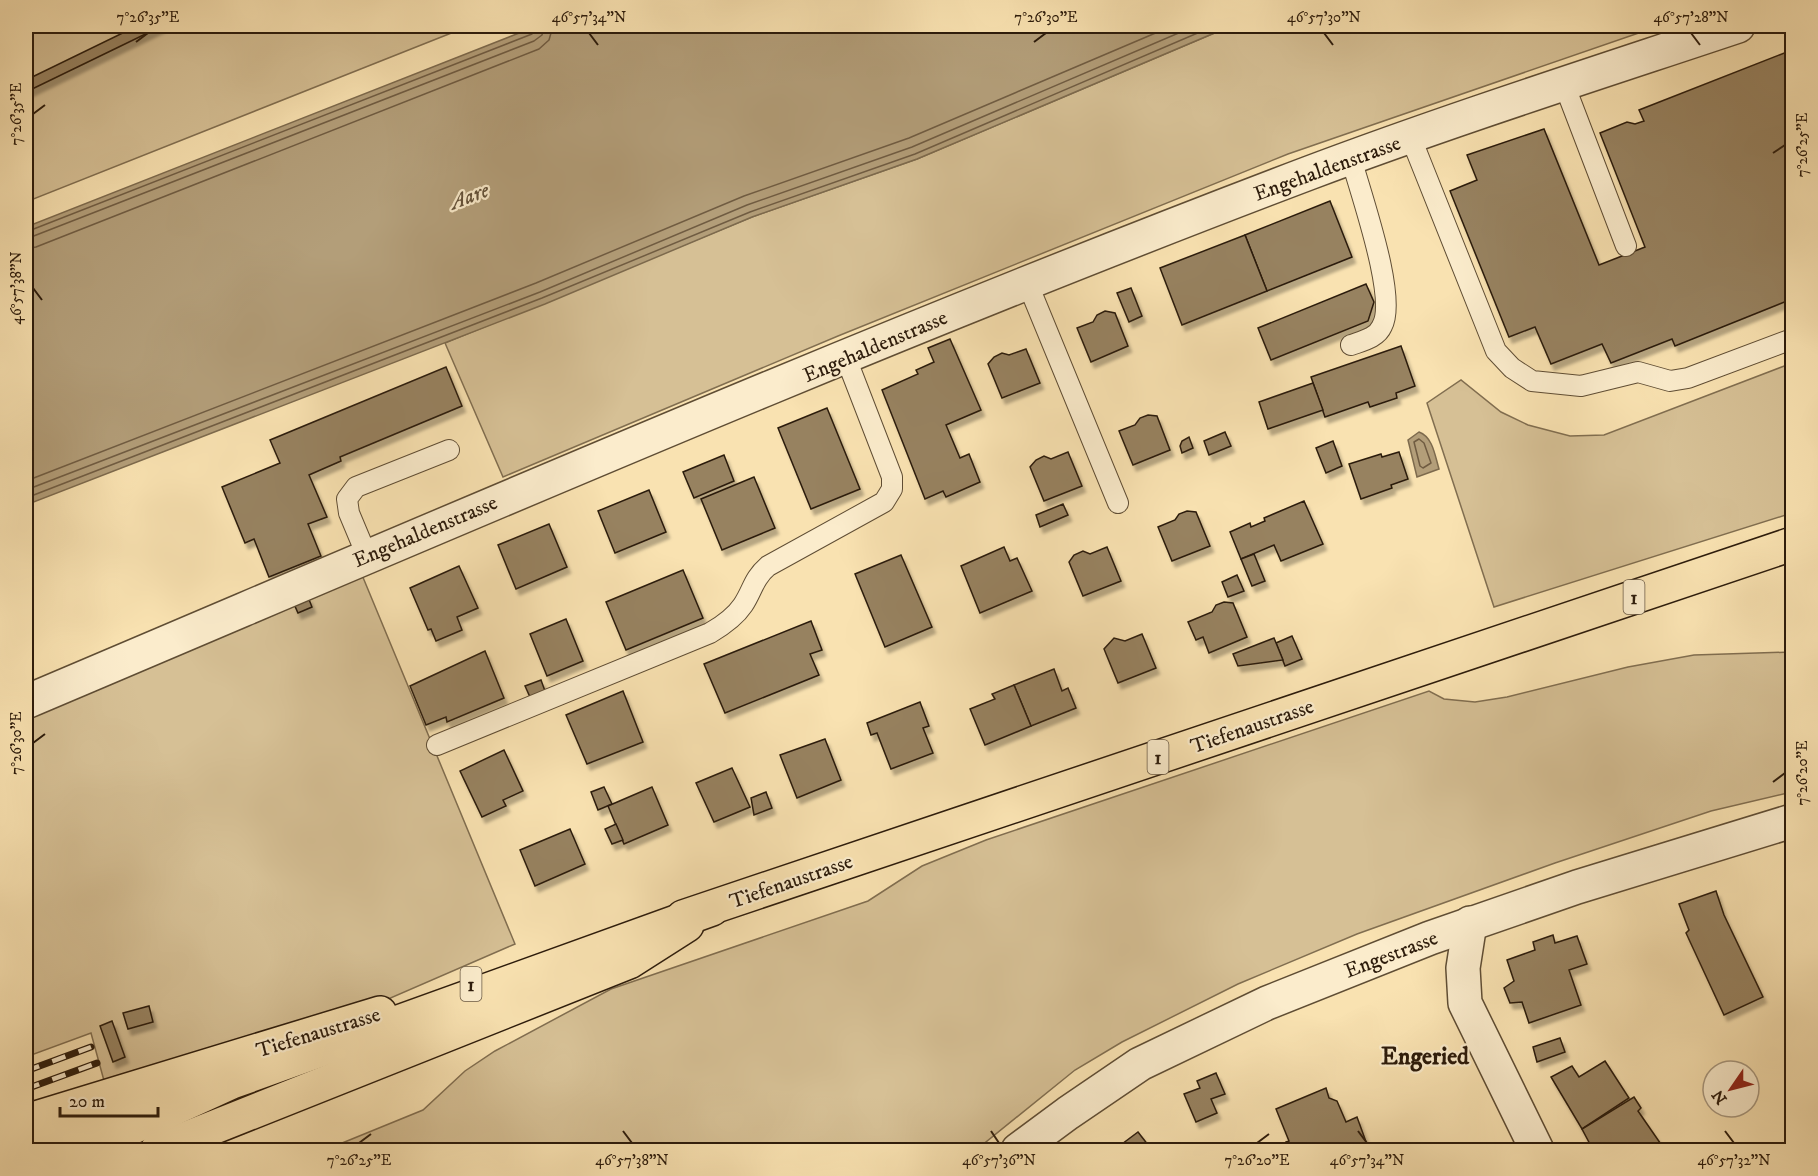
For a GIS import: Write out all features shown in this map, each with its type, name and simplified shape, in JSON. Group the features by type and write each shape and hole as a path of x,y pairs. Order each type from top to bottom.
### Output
{"main road":[{"name":"Tiefenaustrasse","path":"26,1121 712,909 1792,544"},
{"name":"Tiefenaustrasse","path":"157,1150 629,962 712,909"},
{"path":"83,1150 232,1082 712,909"},
{"path":"29,1150 230,1058"}],"street":[{"name":"Engehaldenstrasse","path":"26,702 367,556 1027,282 1351,158 1738,26"},
{"name":"Engestrasse","path":"1018,1150 1140,1064 1267,1003 1470,924 1617,874 1792,821"},
{"path":"1470,924 1463,968 1465,1003 1537,1150"}],"lane":[{"path":"1564,84 1626,246"},
{"path":"1411,138 1496,351 1512,368 1532,381 1581,386 1638,372 1670,381 1688,378 1792,339"},
{"path":"1351,158 1383,280 1386,310 1383,326 1377,333 1351,345"},
{"path":"1027,282 1118,503"},
{"path":"437,745 710,633 734,616 744,604 756,577 768,566 884,502 892,489 892,477 846,358"},
{"path":"367,556 349,513 347,499 356,488 449,450"}],"shaded area":[{"path":"26,26 469,26 26,202"},
{"path":"1231,26 1659,26 1288,154 838,336 503,477 445,343 752,217 917,159"},
{"path":"1792,363 1792,513 1494,607 1427,403 1461,380 1501,412 1528,425 1570,436 1604,435"},
{"path":"362,575 515,944 296,1039 109,1099 91,1033 26,1057 26,712"},
{"path":"1792,652 1792,792 1711,811 1555,863 1357,934 1238,984 1122,1042 1075,1070 976,1150 325,1150 423,1110 465,1071 495,1051 611,989 868,901 922,866 986,840 1429,691 1444,699 1475,702 1507,697 1628,667 1694,655"}],"water":[{"name":"Aare","path":"537,26 1231,26 917,159 752,217 545,304 26,505 26,227"},
{"path":"1419,432 1424,434 1430,442 1439,469 1417,477 1408,440"}],"building":[{"path":"137,26 162,26 26,92 26,80"},
{"path":"1792,50 1792,299 1675,346 1672,339 1611,363 1602,344 1551,364 1535,327 1509,337 1450,191 1477,180 1467,155 1544,129 1599,265 1645,247 1600,133 1627,122 1635,124 1644,121 1639,110"},
{"path":"1330,201 1352,257 1267,291 1245,235"},
{"path":"1245,235 1267,291 1182,325 1160,268"},
{"path":"1366,284 1374,302 1368,321 1271,360 1258,328"},
{"path":"1131,288 1142,316 1129,322 1117,293"},
{"path":"1105,311 1115,313 1128,346 1091,362 1077,328 1093,322 1097,315"},
{"path":"950,339 981,410 946,425 960,458 969,454 980,482 946,497 943,491 925,499 882,390 918,374 916,370 934,362 928,348"},
{"path":"1401,346 1415,386 1396,393 1397,398 1370,407 1368,402 1325,417 1311,377"},
{"path":"1026,349 1040,383 1002,398 988,364 1002,353 1009,355"},
{"path":"446,367 462,406 340,457 341,461 309,475 327,517 308,524 321,556 269,577 254,539 245,543 222,487 280,463 270,440"},
{"path":"1313,383 1323,410 1268,429 1259,402"},
{"path":"827,408 860,489 811,509 778,428"},
{"path":"1148,415 1157,416 1170,450 1133,465 1119,431 1135,425 1140,418"},
{"path":"1225,432 1231,446 1209,455 1204,441"},
{"path":"1189,437 1193,448 1182,453 1180,446 1182,441"},
{"path":"1333,441 1342,466 1326,473 1316,448"},
{"path":"1068,452 1082,486 1044,501 1030,467 1044,456 1051,459"},
{"path":"1399,452 1408,479 1391,485 1392,488 1361,499 1349,464 1381,454 1382,457"},
{"path":"724,455 734,481 694,498 683,472"},
{"path":"754,477 775,528 722,550 701,499"},
{"path":"649,490 666,532 615,553 598,511"},
{"path":"1304,501 1323,544 1281,561 1274,545 1241,559 1230,532 1250,523 1251,527 1265,521 1264,518"},
{"path":"1063,504 1068,515 1040,527 1036,515"},
{"path":"1187,511 1196,512 1210,546 1172,561 1158,527 1175,520 1179,514"},
{"path":"549,524 567,567 516,589 498,545"},
{"path":"1004,547 1010,561 1017,558 1032,591 980,613 961,566"},
{"path":"1107,547 1121,581 1083,596 1069,562 1074,555 1083,551 1090,554"},
{"path":"1254,554 1265,581 1252,586 1241,559"},
{"path":"901,555 932,627 885,647 855,574"},
{"path":"459,566 478,608 457,617 462,630 436,641 431,629 428,630 410,588"},
{"path":"683,570 703,618 626,650 606,602"},
{"path":"1237,575 1244,591 1228,597 1222,582"},
{"path":"308,597 312,607 298,613 294,604"},
{"path":"1224,602 1233,603 1247,637 1209,653 1203,637 1196,640 1188,622 1212,612 1216,605"},
{"path":"566,619 583,661 547,676 530,634"},
{"path":"811,621 822,650 810,654 819,675 725,713 704,664"},
{"path":"1142,634 1156,668 1118,683 1104,649 1114,638 1125,641"},
{"path":"1292,636 1302,659 1285,666 1276,643"},
{"path":"1274,638 1283,660 1238,666 1233,654"},
{"path":"485,651 504,698 447,722 446,717 426,725 410,686"},
{"path":"1054,669 1062,691 1068,688 1076,708 1031,726 1014,685"},
{"path":"541,680 545,691 530,697 525,686"},
{"path":"1014,685 1031,726 985,745 970,709 995,699 992,694"},
{"path":"623,691 643,742 587,764 566,715"},
{"path":"920,702 929,726 923,728 933,753 891,769 877,733 871,735 867,723"},
{"path":"825,739 841,780 797,798 780,755"},
{"path":"504,750 523,791 503,800 506,806 482,817 460,771"},
{"path":"732,768 750,807 714,822 696,783"},
{"path":"604,787 612,804 598,810 591,792"},
{"path":"652,787 668,825 624,844 608,806"},
{"path":"766,792 772,808 754,815 751,798"},
{"path":"616,824 623,840 612,844 605,829"},
{"path":"570,829 585,864 535,886 520,850"},
{"path":"1716,891 1724,915 1763,997 1724,1015 1686,933 1689,930 1679,904"},
{"path":"1553,935 1555,943 1577,936 1587,964 1569,970 1581,1005 1529,1023 1522,1002 1510,1003 1504,988 1514,981 1507,960 1535,950 1533,942"},
{"path":"149,1006 153,1022 128,1029 123,1013"},
{"path":"112,1021 125,1057 113,1062 100,1026"},
{"path":"1560,1038 1565,1052 1537,1062 1533,1047"},
{"path":"1605,1061 1629,1098 1582,1129 1551,1077 1572,1066 1579,1077"},
{"path":"1216,1073 1225,1094 1211,1099 1217,1113 1196,1122 1184,1094 1200,1088 1197,1081"},
{"path":"1326,1088 1329,1098 1337,1101 1346,1122 1357,1117 1369,1150 1289,1150 1286,1142 1289,1141 1276,1109"},
{"path":"1634,1097 1641,1108 1638,1111 1665,1150 1598,1150 1594,1144 1591,1146 1582,1129"},
{"path":"1138,1132 1152,1150 1114,1150"}],"railway":[{"path":"26,1071 91,1047"},
{"path":"26,1089 97,1063"}],"district":[{"name":"Engeried","path":"1425,1056"}]}
